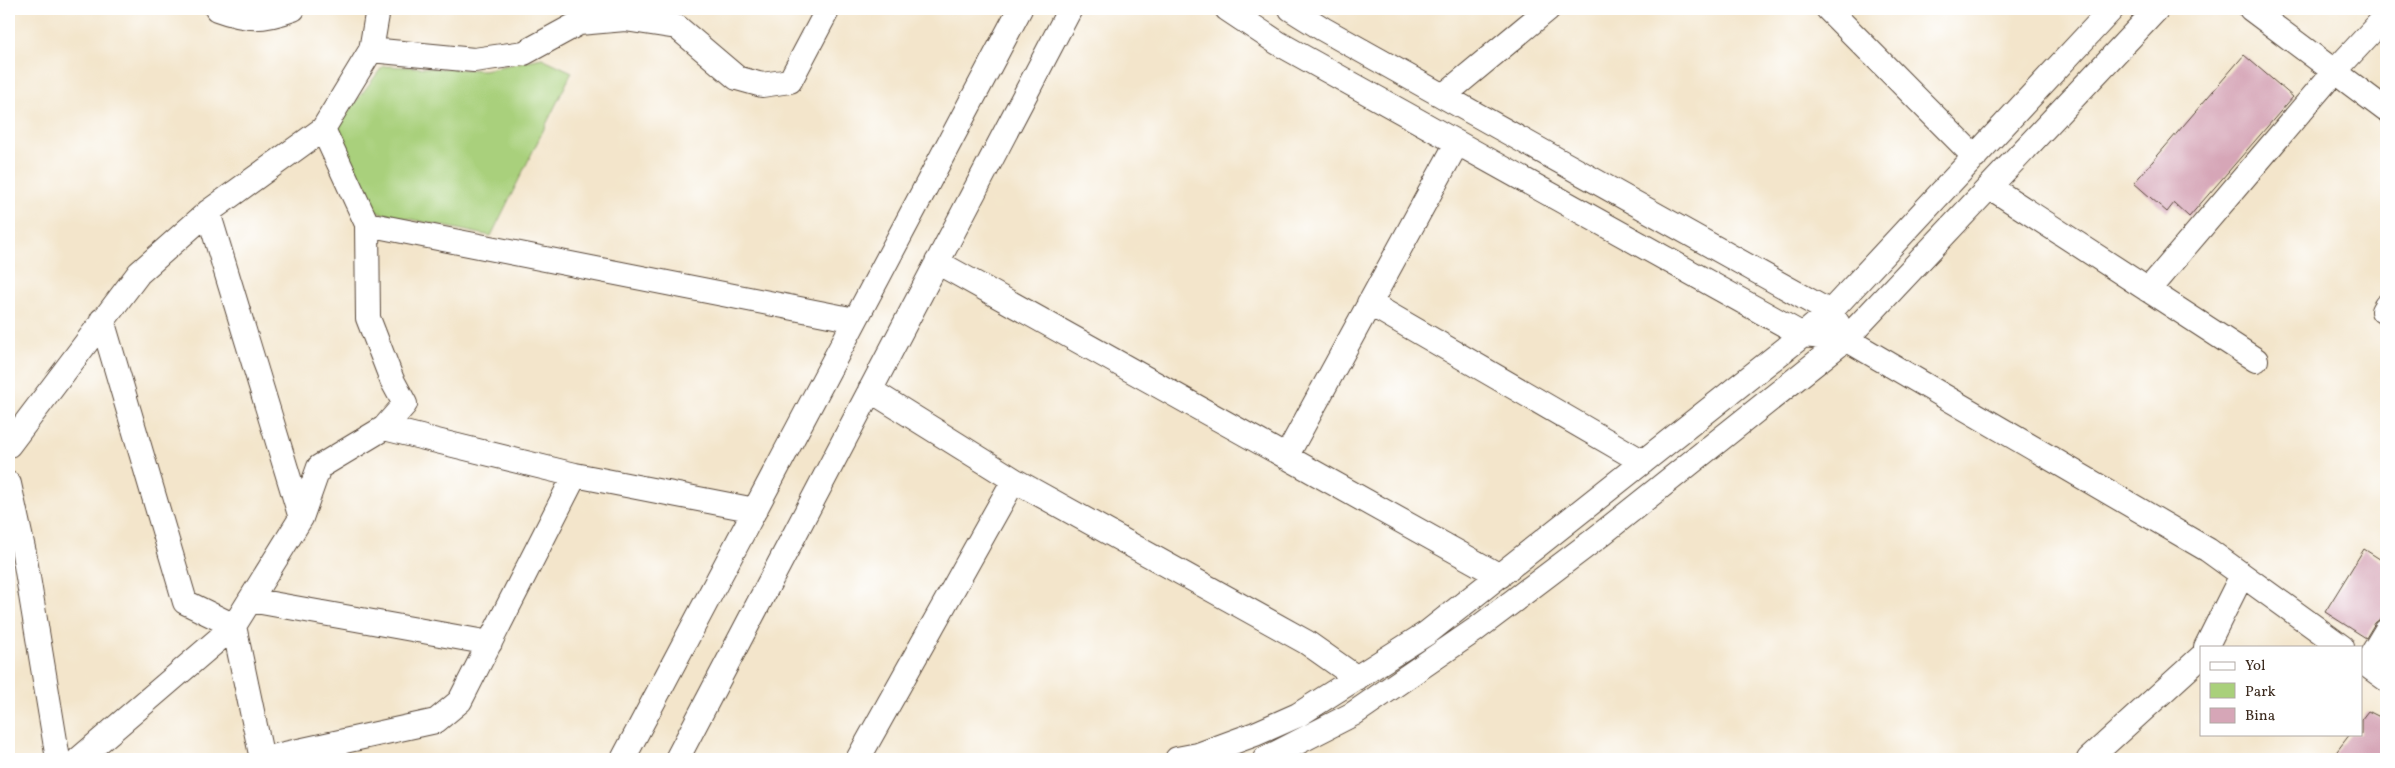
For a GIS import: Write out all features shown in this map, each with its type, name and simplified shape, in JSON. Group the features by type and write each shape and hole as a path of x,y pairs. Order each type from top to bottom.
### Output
{"street":[{"path":"217,9 249,18 268,17 293,9"},
{"path":"9,444 139,273 208,212 323,129 371,50 378,9"},
{"path":"371,50 474,60 524,54 579,23 625,19 677,26 736,78 762,86 790,81 828,9"},
{"path":"623,759 1020,9"},
{"path":"677,759 1070,9"},
{"path":"1227,9 1278,43 1803,335 1846,339 2208,550 2341,646"},
{"path":"1291,9 1323,29 1830,312 1846,339"},
{"path":"1443,96 1548,9"},
{"path":"1828,9 1975,157"},
{"path":"1177,759 1198,755 1289,719 1427,633 1803,335 1830,312 2112,9"},
{"path":"1265,759 1353,714 1475,630 1594,540 1846,339 2157,9"},
{"path":"2251,9 2386,110"},
{"path":"2148,290 2334,72 2386,16"},
{"path":"79,759 234,626 301,518 319,467 384,428 405,404 392,380 368,318 367,224 323,129"},
{"path":"1286,457 1457,142"},
{"path":"1990,187 2256,360"},
{"path":"208,212 301,518"},
{"path":"367,224 855,320"},
{"path":"937,262 1500,576"},
{"path":"1369,303 1643,462"},
{"path":"102,320 185,602 234,626"},
{"path":"870,390 1014,480 1306,642 1357,678"},
{"path":"384,428 575,475 755,510"},
{"path":"234,626 262,759 436,721 460,701 575,475"},
{"path":"858,759 1014,480"},
{"path":"9,484 16,556 58,759"},
{"path":"2206,646 2242,575"},
{"path":"250,600 490,643"},
{"path":"2386,631 2364,662 2386,679"},
{"path":"2089,759 2200,658"}],"green space":[{"path":"542,58 572,72 491,236 371,211 334,130 383,66 484,70"}],"building":[{"path":"2244,55 2293,97 2189,217 2174,203 2167,212 2134,183"},
{"path":"2364,549 2386,563 2386,614 2375,623 2366,638 2325,612"},
{"path":"2368,711 2386,720 2386,759 2331,759 2348,736 2362,736 2362,719"}]}
